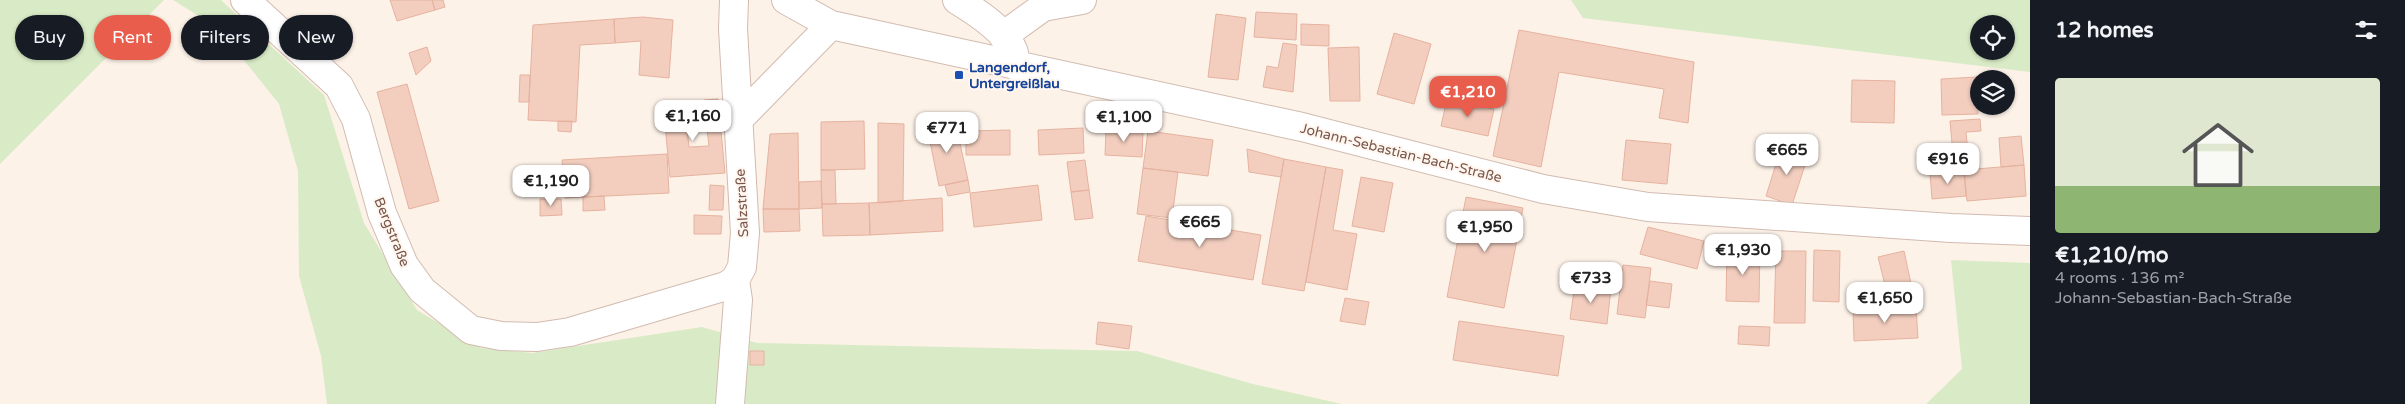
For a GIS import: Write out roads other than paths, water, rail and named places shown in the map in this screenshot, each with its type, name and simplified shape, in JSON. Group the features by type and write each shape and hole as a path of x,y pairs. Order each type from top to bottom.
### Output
{"street":[{"name":"Bergstraße","path":"245,0 338,86 356,119 382,213 404,265 422,290 471,330 502,336 537,337 570,332 726,286 735,280"},
{"name":"Salzstraße","path":"730,404 738,300 735,280 742,267 744,254 733,29 734,0"},
{"name":"Johann-Sebastian-Bach-Straße","path":"786,0 831,25 1302,127 1543,189 1648,207 1951,228 2030,231"},
{"path":"957,0 980,14 1003,36 1013,50 1016,66"},
{"path":"1003,36 1043,7 1082,0"},
{"path":"738,120 831,25"}],"place":[{"name":"Langendorf, Untergreißlau","path":"959,75"}]}
